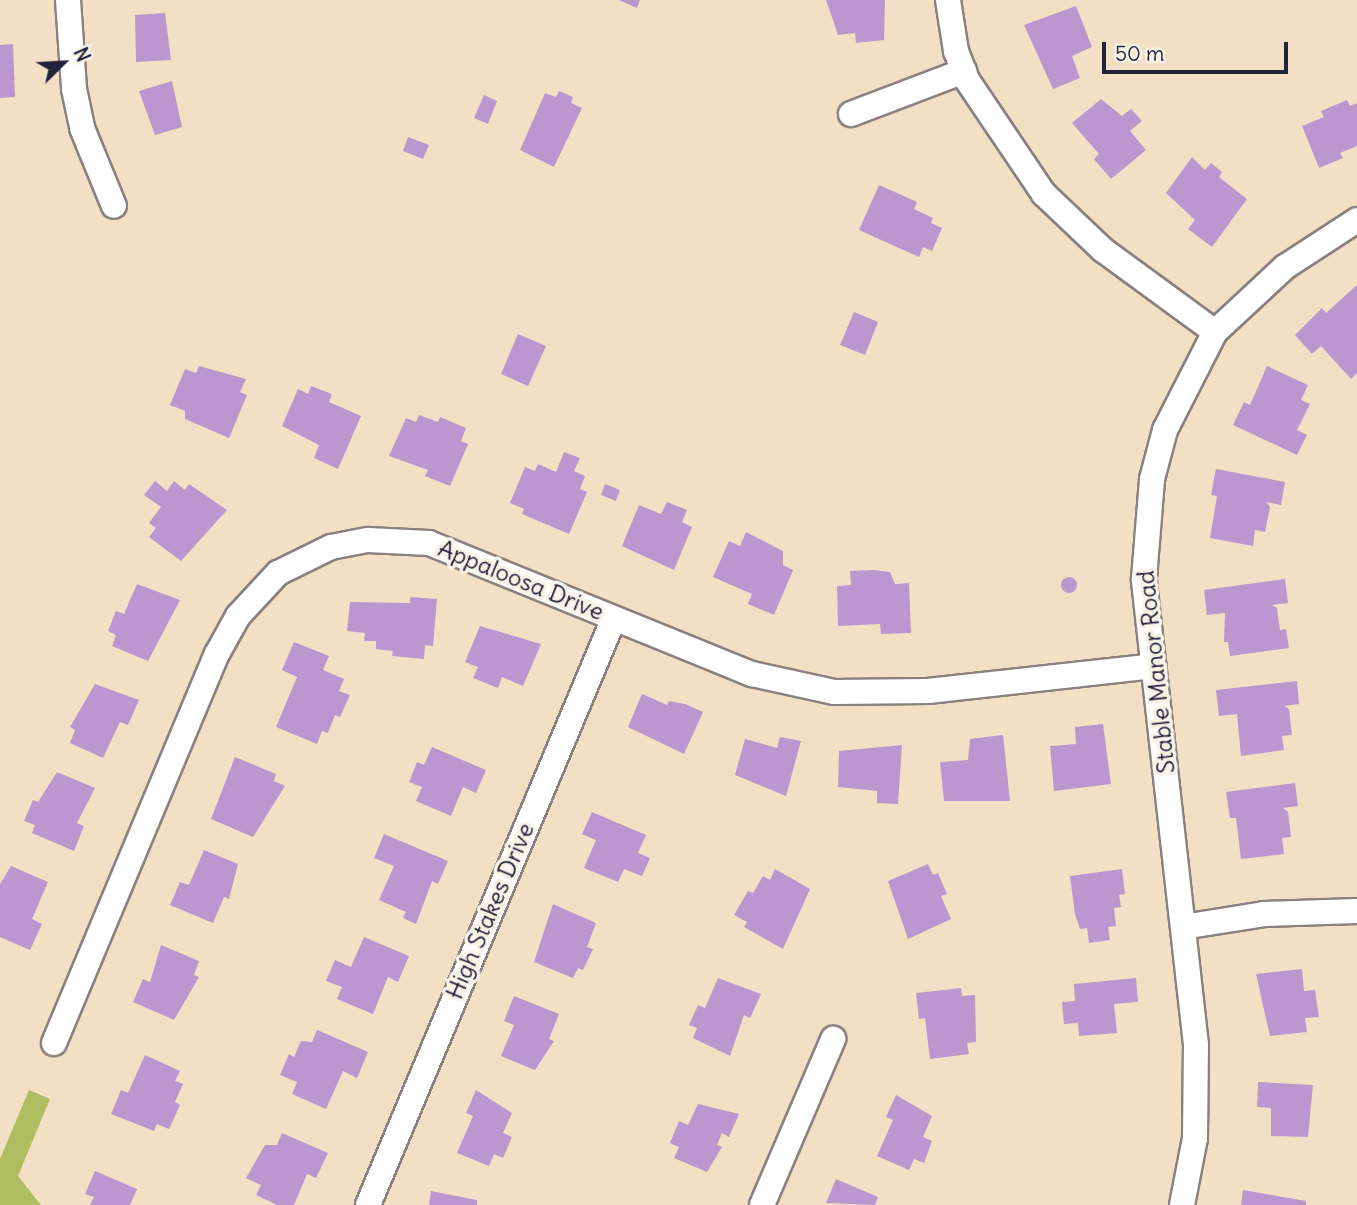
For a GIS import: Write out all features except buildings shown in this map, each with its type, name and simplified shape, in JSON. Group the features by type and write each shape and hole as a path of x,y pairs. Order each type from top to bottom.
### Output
{"street":[{"path":"68,0 74,89 82,128 114,206"},
{"path":"948,0 964,71 1002,137 1069,221 1215,332"},
{"path":"851,114 964,71"},
{"name":"Stable Manor Road","path":"1182,1205 1198,1097 1183,927 1144,579 1152,478 1165,430 1215,332 1285,267 1357,220"},
{"name":"Appaloosa Drive","path":"54,1043 217,654 244,609 278,573 331,547 368,540 429,543 752,674 834,692 928,691 1154,666"},
{"name":"High Stakes Drive","path":"368,1205 614,618"},
{"path":"1183,927 1264,914 1357,911"},
{"path":"762,1205 833,1039"}],"green space":[{"path":"29,1090 50,1099 18,1176 41,1205 0,1205 0,1159"}]}
